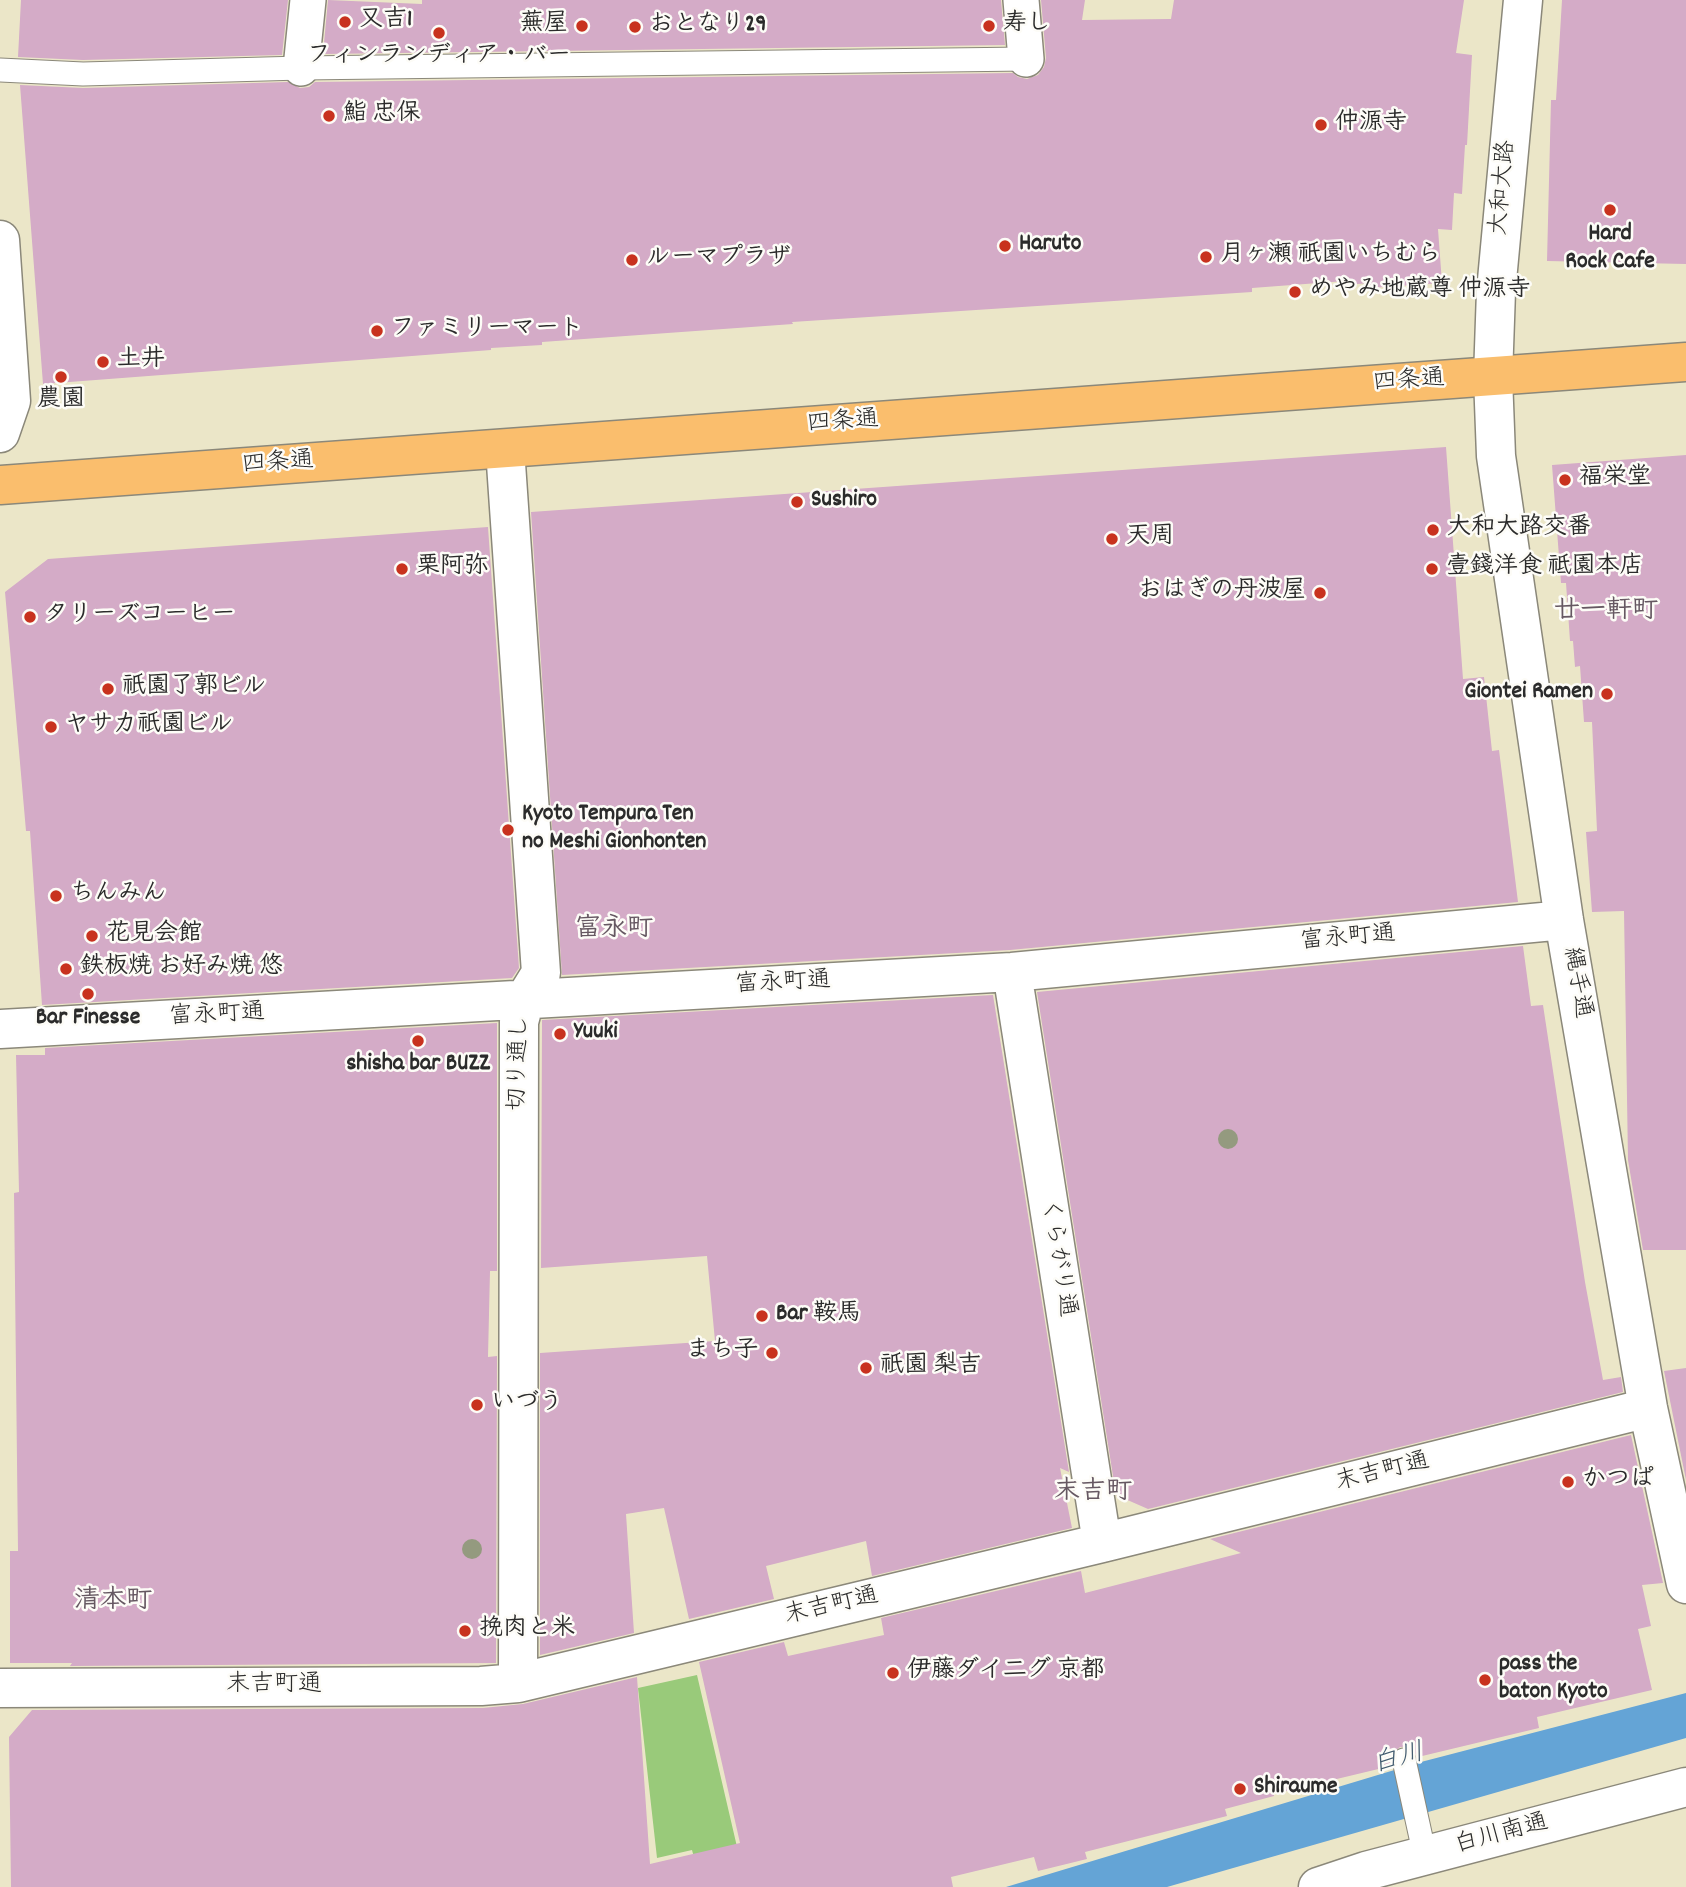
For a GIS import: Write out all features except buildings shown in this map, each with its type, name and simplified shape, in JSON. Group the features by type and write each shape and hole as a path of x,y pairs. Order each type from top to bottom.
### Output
{"main road":[{"name":"四条通","path":"0,485 1686,362"}],"street":[{"path":"301,68 308,0"},
{"path":"1021,0 1026,60"},
{"name":"大和大路","path":"1493,377 1496,291 1523,0"},
{"path":"0,240 11,401 0,433"},
{"name":"縄手通","path":"1493,377 1496,456 1564,920 1648,1408 1678,1509 1686,1584"},
{"name":"切り通し","path":"505,449 541,973 525,999 519,1022 518,1683"},
{"name":"富永町通","path":"0,1029 1012,972 1564,920"},
{"name":"くらがり通","path":"1012,972 1102,1543"},
{"name":"末吉町通","path":"0,1688 481,1686 518,1683 1648,1408"},
{"name":"白川南通","path":"1318,1887 1421,1840 1685,1788"}],"lane":[{"path":"0,70 83,74 301,68 1026,60"},
{"path":"1404,1760 1421,1840"}],"green space":[{"path":"697,1675 741,1864 698,1873 692,1850 657,1858 638,1688"}],"water":[{"path":"1686,1693 1686,1738 1167,1887 1006,1887 1421,1762"}],"place":[{"name":"又吉1","path":"345,22"},
{"name":"蕪屋","path":"582,26"},
{"name":"寿し","path":"989,26"},
{"name":"おとなり29","path":"635,27"},
{"name":"フィンランディア・バー","path":"439,33"},
{"name":"鮨 忠保","path":"329,116"},
{"name":"仲源寺","path":"1321,125"},
{"name":"Hard Rock Cafe","path":"1610,210"},
{"name":"Haruto","path":"1005,246"},
{"name":"月ヶ瀬 祇園いちむら","path":"1206,257"},
{"name":"ルーマプラザ","path":"632,260"},
{"name":"めやみ地蔵尊 仲源寺","path":"1295,292"},
{"name":"ファミリーマート","path":"377,331"},
{"name":"土井","path":"103,362"},
{"name":"農園","path":"61,377"},
{"name":"福栄堂","path":"1565,480"},
{"name":"Sushiro","path":"797,502"},
{"name":"大和大路交番","path":"1433,530"},
{"name":"天周","path":"1112,539"},
{"name":"栗阿弥","path":"402,569"},
{"name":"壹錢洋食 祗園本店","path":"1432,569"},
{"name":"おはぎの丹波屋","path":"1320,593"},
{"name":"タリーズコーヒー","path":"30,617"},
{"name":"祇園了郭ビル","path":"108,689"},
{"name":"Giontei Ramen","path":"1607,694"},
{"name":"ヤサカ祇園ビル","path":"51,727"},
{"name":"Kyoto Tempura Ten no Meshi Gionhonten","path":"508,830"},
{"name":"ちんみん","path":"56,896"},
{"name":"花見会館","path":"92,936"},
{"name":"鉄板焼 お好み焼 悠","path":"66,969"},
{"name":"Bar Finesse","path":"88,994"},
{"name":"Yuuki","path":"560,1034"},
{"name":"shisha bar BUZZ","path":"418,1041"},
{"name":"Bar 鞍馬","path":"762,1316"},
{"name":"まち子","path":"772,1353"},
{"name":"祇園 梨吉","path":"866,1368"},
{"name":"いづう","path":"477,1405"},
{"name":"かつぱ","path":"1568,1482"},
{"name":"挽肉と米","path":"465,1631"},
{"name":"伊藤ダイ二グ 京都","path":"893,1673"},
{"name":"pass the baton Kyoto","path":"1485,1680"},
{"name":"Shiraume","path":"1240,1789"}],"district":[{"name":"廿一軒町","path":"1606,613"},
{"name":"富永町","path":"614,931"},
{"name":"末吉町","path":"1093,1494"},
{"name":"清本町","path":"113,1603"}],"water label":[{"name":"白川","path":"1399,1761"}]}
